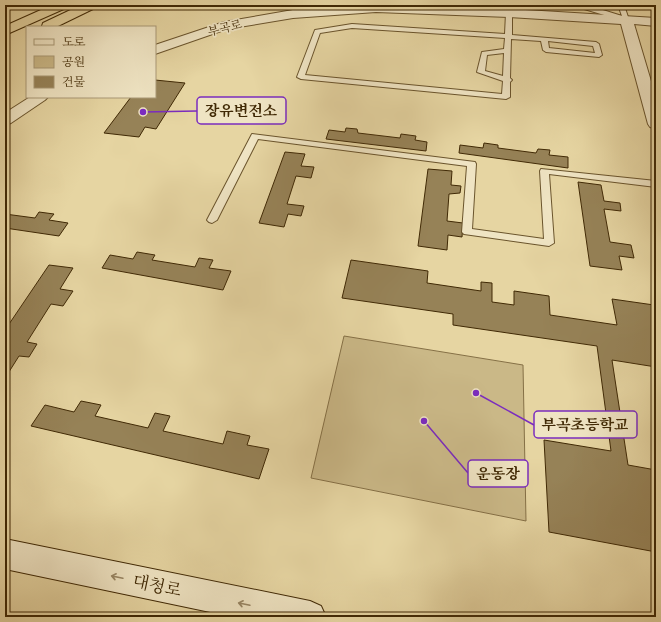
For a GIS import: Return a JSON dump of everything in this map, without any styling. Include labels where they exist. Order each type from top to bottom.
[{"type":"highway","points":[[5,31],[62,5]]},
{"type":"highway","points":[[49,26],[92,5]]},
{"type":"street","name":"부곡로","points":[[156,50],[224,26],[295,9],[376,8],[509,13],[656,22]]},
{"type":"street","points":[[626,20],[656,124]]},
{"type":"street","points":[[5,120],[38,98]]},
{"type":"street","name":"대청로","points":[[5,554],[310,617]]},
{"type":"lane","points":[[574,5],[590,8],[626,20]]},
{"type":"lane","points":[[621,5],[626,20]]},
{"type":"lane","points":[[509,13],[507,36],[508,80],[506,97],[301,77],[317,31],[352,26],[507,36],[544,39],[596,44],[599,54],[546,50],[544,39]]},
{"type":"lane","points":[[507,51],[484,53],[481,72],[508,80]]},
{"type":"lane","points":[[212,220],[255,136],[472,164],[467,232],[549,243],[544,171],[656,184]]},
{"type":"green space","points":[[344,336],[523,365],[526,521],[311,478]]},
{"type":"building","points":[[156,80],[185,83],[156,129],[145,127],[139,137],[104,133],[130,98],[156,98]]},
{"type":"building","points":[[346,128],[357,129],[358,133],[400,138],[401,134],[416,136],[415,140],[427,142],[426,151],[326,139],[329,130],[345,132]]},
{"type":"building","points":[[484,143],[498,145],[498,148],[536,153],[538,149],[550,150],[549,155],[568,157],[568,168],[459,153],[460,145],[483,148]]},
{"type":"building","points":[[285,152],[305,154],[301,166],[314,167],[311,178],[296,176],[287,204],[304,206],[301,216],[288,214],[284,227],[259,223]]},
{"type":"building","points":[[428,169],[452,171],[451,185],[461,186],[460,193],[449,194],[447,221],[463,223],[462,237],[448,235],[447,250],[418,246]]},
{"type":"building","points":[[578,182],[601,185],[604,201],[620,203],[621,211],[604,209],[610,242],[631,245],[634,258],[619,256],[622,270],[590,266]]},
{"type":"building","points":[[39,212],[54,214],[49,220],[68,223],[59,236],[5,228],[5,214],[35,218]]},
{"type":"building","points":[[137,252],[155,255],[152,260],[195,267],[199,258],[213,260],[209,268],[231,271],[223,290],[102,268],[110,255],[133,259]]},
{"type":"building","points":[[351,260],[428,271],[427,283],[481,291],[481,282],[492,283],[492,302],[514,305],[514,291],[549,296],[550,315],[617,325],[612,299],[654,305],[656,314],[656,367],[612,360],[628,465],[656,470],[656,552],[549,532],[544,440],[611,451],[597,346],[453,325],[453,314],[342,298]]},
{"type":"building","points":[[49,265],[73,268],[60,289],[73,291],[63,306],[51,304],[27,342],[37,344],[29,357],[19,356],[7,375],[5,375],[5,330]]},
{"type":"building","points":[[81,401],[101,405],[95,416],[148,428],[155,413],[170,416],[163,431],[223,444],[227,431],[250,436],[247,445],[269,449],[259,479],[31,426],[45,405],[74,412]]},
{"type":"place","name":"장유변전소","points":[[143,112]]},
{"type":"place","name":"부곡초등학교","points":[[476,393]]},
{"type":"place","name":"운동장","points":[[424,421]]}]
